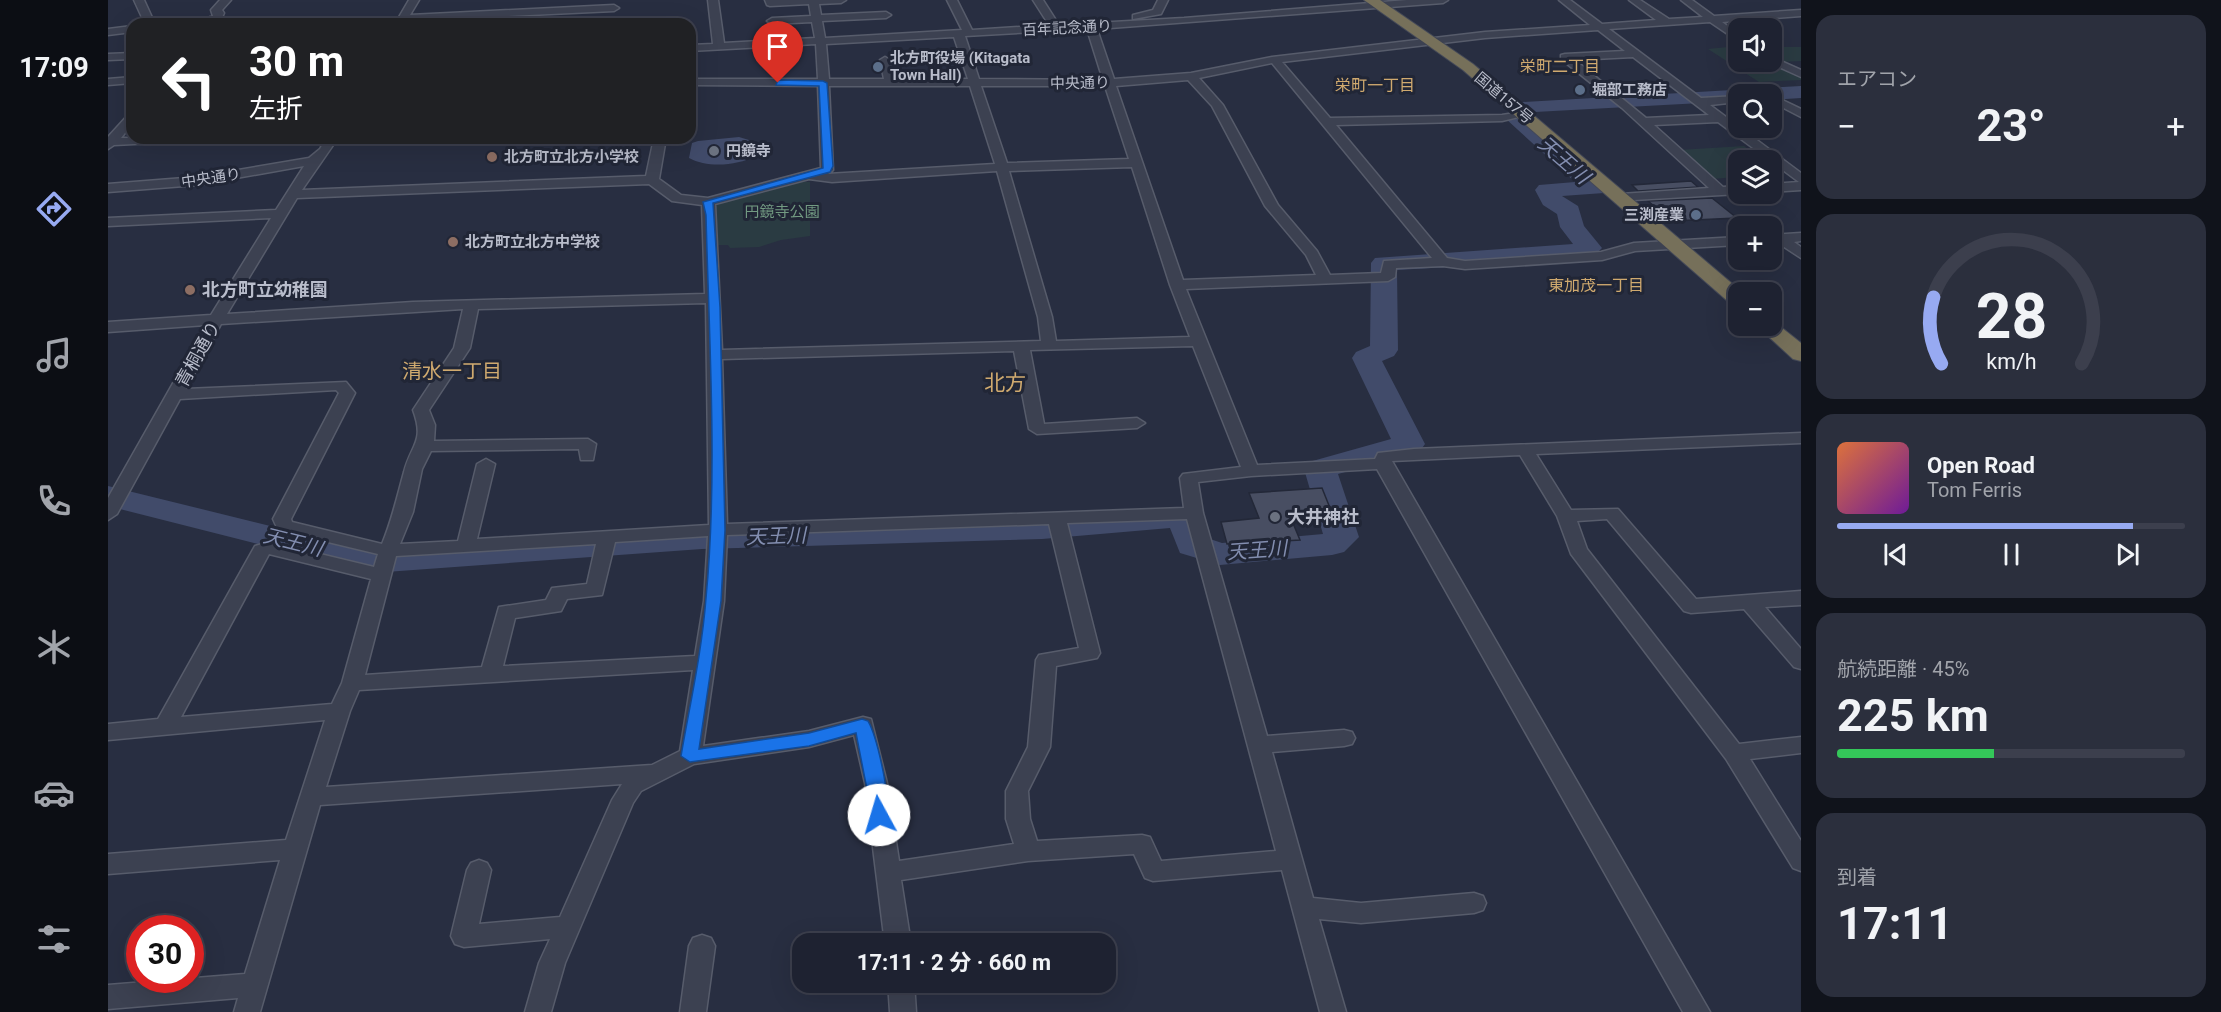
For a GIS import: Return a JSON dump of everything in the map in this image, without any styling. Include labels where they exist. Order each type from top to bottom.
[{"type":"highway","name":"国道157号","points":[[1374,3],[1468,67],[1728,291]]},
{"type":"highway","points":[[1780,336],[1801,354]]},
{"type":"street","points":[[139,0],[147,18]]},
{"type":"street","points":[[217,18],[219,13],[216,10],[226,0]]},
{"type":"street","points":[[403,18],[414,0]]},
{"type":"street","points":[[470,15],[477,0]]},
{"type":"street","points":[[541,12],[544,0]]},
{"type":"street","points":[[713,0],[719,47]]},
{"type":"street","points":[[770,0],[770,3],[841,0]]},
{"type":"street","points":[[882,0],[892,38]]},
{"type":"street","points":[[952,0],[964,34],[975,84],[1002,166],[1045,317],[1049,345]]},
{"type":"street","points":[[1038,0],[1056,28]]},
{"type":"street","points":[[1163,0],[1160,9],[1151,15],[1095,24],[1108,83],[1177,285],[1251,471]]},
{"type":"street","points":[[1275,14],[1278,0]]},
{"type":"street","name":"百年記念通り","points":[[696,48],[964,34],[1275,14],[1374,3],[1443,0]]},
{"type":"street","points":[[1564,0],[1801,179]]},
{"type":"street","points":[[1634,0],[1666,22]]},
{"type":"street","points":[[1686,0],[1728,31]]},
{"type":"street","points":[[292,194],[652,180],[677,198],[708,202],[827,170],[823,83],[813,1]]},
{"type":"street","points":[[1769,4],[1785,14]]},
{"type":"street","points":[[436,18],[614,8]]},
{"type":"street","name":"中央通り","points":[[696,82],[1108,83],[1191,76],[1275,60],[1431,41],[1801,13]]},
{"type":"street","points":[[772,21],[886,15]]},
{"type":"street","points":[[108,32],[126,30]]},
{"type":"street","points":[[1634,54],[1565,57],[1626,106],[1720,191]]},
{"type":"street","points":[[108,57],[126,56]]},
{"type":"street","points":[[885,60],[890,83]]},
{"type":"street","points":[[1275,60],[1443,262]]},
{"type":"street","points":[[1782,65],[1801,74]]},
{"type":"street","points":[[108,73],[126,72]]},
{"type":"street","points":[[1191,76],[1217,105],[1272,206],[1312,254],[1325,280]]},
{"type":"street","points":[[108,82],[126,80]]},
{"type":"street","points":[[1698,102],[1728,100]]},
{"type":"street","points":[[1782,104],[1801,114]]},
{"type":"street","points":[[1325,122],[1502,118],[1523,113]]},
{"type":"street","points":[[1642,122],[1720,118]]},
{"type":"street","points":[[109,143],[126,124]]},
{"type":"street","points":[[109,143],[126,142]]},
{"type":"street","points":[[313,160],[310,156],[319,144]]},
{"type":"street","name":"青桐通り","points":[[108,514],[116,486],[175,394],[216,320],[313,160],[328,144]]},
{"type":"street","points":[[652,180],[659,144]]},
{"type":"street","name":"中央通り","points":[[108,188],[197,181],[313,160]]},
{"type":"street","points":[[810,175],[832,178],[1002,166],[1136,163]]},
{"type":"street","points":[[1782,187],[1801,186]]},
{"type":"street","points":[[1621,198],[1728,191]]},
{"type":"street","points":[[690,756],[714,601],[718,530],[711,215],[708,202]]},
{"type":"street","points":[[108,222],[280,214]]},
{"type":"street","points":[[1782,238],[1801,237]]},
{"type":"street","points":[[1177,285],[1388,277],[1389,264],[1443,262],[1465,265],[1602,255],[1634,247],[1728,241]]},
{"type":"street","points":[[1782,242],[1801,254]]},
{"type":"street","points":[[108,327],[259,315],[471,305],[712,298]]},
{"type":"street","points":[[247,1012],[311,797],[339,711],[352,683],[388,551],[404,512],[413,469],[426,446],[427,424],[421,410],[462,348],[471,305]]},
{"type":"street","points":[[715,355],[1198,341]]},
{"type":"street","points":[[1021,346],[1037,429],[1137,423]]},
{"type":"street","points":[[175,394],[340,385],[346,389],[282,519],[284,526],[388,551],[718,530],[1194,513]]},
{"type":"street","points":[[1697,1012],[1383,464],[1384,457],[1801,438]]},
{"type":"street","points":[[426,446],[588,444],[587,456]]},
{"type":"street","points":[[1526,450],[1566,516],[1578,550],[1734,753],[1801,861]]},
{"type":"street","points":[[466,546],[486,464]]},
{"type":"street","points":[[1333,1012],[1194,513],[1189,478],[1251,471],[1383,464]]},
{"type":"street","points":[[1566,516],[1612,513],[1691,606],[1801,598]]},
{"type":"street","points":[[1028,850],[1018,819],[1017,791],[1039,747],[1046,660],[1090,653],[1057,519]]},
{"type":"street","points":[[492,674],[506,612],[554,606],[560,593],[595,590],[607,537]]},
{"type":"street","points":[[164,728],[262,550],[270,548],[382,575]]},
{"type":"street","points":[[1749,602],[1801,662]]},
{"type":"street","points":[[352,683],[704,663]]},
{"type":"street","points":[[108,732],[339,711]]},
{"type":"street","points":[[537,1012],[552,963],[623,801],[633,785],[663,772],[690,756],[809,740],[862,725],[876,783],[896,933]]},
{"type":"street","points":[[1257,745],[1344,738]]},
{"type":"street","points":[[1734,753],[1801,745]]},
{"type":"street","points":[[311,797],[663,772]]},
{"type":"street","points":[[888,872],[1028,850],[1142,844],[1153,870],[1289,860]]},
{"type":"street","points":[[108,864],[295,849]]},
{"type":"street","points":[[479,870],[464,936],[567,927]]},
{"type":"street","points":[[1302,907],[1361,913],[1474,903]]},
{"type":"street","points":[[693,1012],[702,946]]},
{"type":"street","points":[[108,997],[254,985]]},
{"type":"street","points":[[902,993],[903,1012]]},
{"type":"green space","points":[[1728,47],[1728,62],[1708,49]]},
{"type":"green space","points":[[1782,47],[1801,47],[1801,61],[1782,62]]},
{"type":"green space","points":[[1782,68],[1801,76],[1801,80],[1759,82],[1744,72],[1782,72]]},
{"type":"green space","points":[[1744,146],[1749,150],[1728,150],[1728,178],[1711,179],[1679,150]]},
{"type":"green space","name":"円鏡寺公園","points":[[790,181],[810,182],[810,236],[781,240],[759,247],[730,248],[728,245],[718,245],[716,206],[719,201]]},
{"type":"water","points":[[739,137],[749,140],[755,146],[755,156],[731,164],[696,161],[689,158],[692,144],[696,144],[698,141]]},
{"type":"building","points":[[1691,181],[1698,187],[1638,191],[1632,185]]},
{"type":"building","points":[[1712,198],[1734,216],[1728,216],[1728,218],[1672,221],[1648,201]]},
{"type":"building","name":"大井神社","points":[[1322,488],[1332,513],[1290,516],[1300,540],[1227,544],[1221,522],[1259,518],[1249,493]]},
{"type":"waterway","name":"天王川","points":[[108,496],[372,562],[702,538],[1042,528],[1184,517],[1192,545],[1220,554],[1332,544],[1342,537],[1320,469],[1409,444],[1366,358],[1384,350],[1384,263],[1585,251],[1589,248],[1572,227],[1569,211],[1551,200],[1547,190],[1596,188],[1517,119],[1529,106],[1801,92]]},
{"type":"place","name":"北方町役場 (Kitagata Town Hall)","points":[[878,67]]},
{"type":"place","name":"堀部工務店","points":[[1580,90]]},
{"type":"place","name":"円鏡寺","points":[[714,151]]},
{"type":"place","name":"北方町立北方小学校","points":[[492,157]]},
{"type":"place","name":"三渕産業","points":[[1696,215]]},
{"type":"place","name":"北方町立北方中学校","points":[[453,242]]},
{"type":"place","name":"北方町立幼稚園","points":[[190,290]]},
{"type":"place","name":"大井神社","points":[[1275,517]]},
{"type":"district","name":"栄町二丁目","points":[[1560,66]]},
{"type":"district","name":"栄町一丁目","points":[[1375,85]]},
{"type":"district","name":"東加茂一丁目","points":[[1596,285]]},
{"type":"district","name":"清水一丁目","points":[[452,371]]},
{"type":"district","name":"北方","points":[[1005,383]]},
{"type":"route","points":[[778,83],[823,83],[828,166],[827,170],[708,202],[711,215],[714,307],[718,530],[714,601],[690,756],[809,740],[862,725],[876,783],[879,815]]}]
